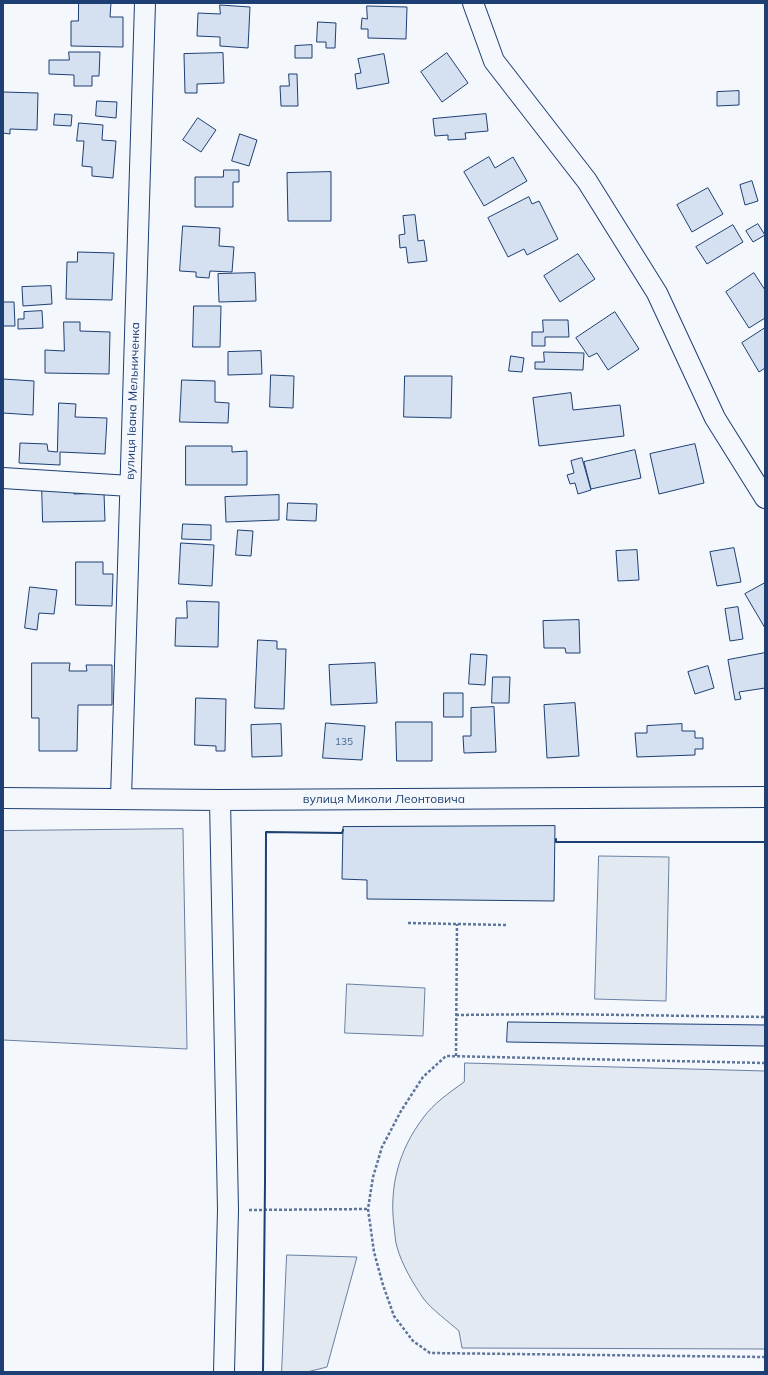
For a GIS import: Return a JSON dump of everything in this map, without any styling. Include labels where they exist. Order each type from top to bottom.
[{"type":"street","name":"вулиця Івана Мельниченка","points":[[121,798],[145,3]]},
{"type":"street","points":[[473,3],[494,61],[587,181],[657,293],[715,418],[765,498]]},
{"type":"street","points":[[3,478],[130,486]]},
{"type":"street","name":"вулиця Миколи Леонтовича","points":[[3,798],[220,800],[765,797]]},
{"type":"street","points":[[220,800],[228,1210],[224,1372]]},
{"type":"path","points":[[408,923],[506,925]]},
{"type":"path","points":[[456,1056],[457,924]]},
{"type":"path","points":[[456,1014],[765,1016]]},
{"type":"path","points":[[765,1063],[446,1056],[423,1077],[401,1111],[382,1147],[373,1177],[368,1209],[374,1252],[383,1285],[394,1316],[413,1341],[430,1354],[765,1357]]},
{"type":"path","points":[[228,1210],[368,1209]]},
{"type":"shaded area","points":[[183,829],[187,1049],[3,1040],[3,831]]},
{"type":"shaded area","points":[[599,856],[669,857],[666,1001],[595,999]]},
{"type":"shaded area","points":[[347,984],[425,988],[423,1036],[345,1033]]},
{"type":"shaded area","points":[[465,1063],[765,1071],[765,1349],[462,1348],[459,1331],[426,1302],[415,1286],[399,1254],[395,1237],[393,1197],[398,1169],[408,1143],[423,1118],[432,1108],[442,1098],[464,1082]]},
{"type":"shaded area","points":[[287,1255],[357,1257],[327,1367],[307,1372],[282,1372]]},
{"type":"building","points":[[79,3],[111,3],[110,17],[123,17],[123,47],[71,46],[71,21],[78,21]]},
{"type":"building","points":[[220,5],[250,7],[248,48],[220,46],[220,37],[197,36],[198,13],[220,14]]},
{"type":"building","points":[[367,6],[407,7],[406,39],[368,38],[368,29],[361,29],[362,18],[367,19]]},
{"type":"building","points":[[318,22],[336,23],[335,48],[326,48],[326,42],[317,42]]},
{"type":"building","points":[[312,45],[312,58],[295,58],[295,46]]},
{"type":"building","points":[[69,52],[100,52],[99,76],[92,76],[92,86],[74,86],[74,75],[49,74],[49,60],[69,60]]},
{"type":"building","points":[[223,53],[224,83],[197,84],[197,93],[185,93],[184,54]]},
{"type":"building","points":[[447,53],[468,83],[442,102],[421,72]]},
{"type":"building","points":[[384,54],[389,83],[357,89],[355,74],[361,73],[358,59]]},
{"type":"building","points":[[289,74],[297,74],[298,106],[281,106],[280,86],[289,86]]},
{"type":"building","points":[[739,91],[739,105],[717,106],[717,92]]},
{"type":"building","points":[[3,92],[38,93],[37,130],[10,129],[10,134],[3,133]]},
{"type":"building","points":[[97,101],[117,102],[116,118],[96,116]]},
{"type":"building","points":[[55,114],[72,115],[71,126],[54,125]]},
{"type":"building","points":[[486,114],[488,131],[465,133],[466,139],[448,140],[448,135],[435,136],[433,119]]},
{"type":"building","points":[[198,118],[216,130],[201,152],[183,140]]},
{"type":"building","points":[[79,123],[103,125],[102,140],[116,141],[113,178],[92,176],[92,167],[82,166],[84,141],[77,141]]},
{"type":"building","points":[[240,134],[257,140],[249,166],[232,161]]},
{"type":"building","points":[[489,157],[495,168],[513,157],[527,181],[484,206],[464,172]]},
{"type":"building","points":[[224,170],[239,170],[239,182],[233,182],[233,207],[195,207],[195,177],[223,177]]},
{"type":"building","points":[[331,172],[331,221],[288,221],[287,173]]},
{"type":"building","points":[[752,181],[758,201],[745,205],[740,185]]},
{"type":"building","points":[[708,188],[723,214],[692,232],[677,205]]},
{"type":"building","points":[[529,197],[532,204],[539,201],[558,239],[527,255],[524,249],[508,257],[488,218]]},
{"type":"building","points":[[415,215],[418,241],[424,240],[427,261],[408,263],[406,247],[400,248],[399,235],[405,234],[403,216]]},
{"type":"building","points":[[758,224],[765,235],[753,242],[746,231]]},
{"type":"building","points":[[733,225],[743,242],[707,264],[696,247]]},
{"type":"building","points":[[183,226],[220,228],[219,246],[234,247],[232,272],[210,271],[209,278],[196,277],[196,272],[180,271]]},
{"type":"building","points":[[78,252],[114,253],[112,300],[66,299],[67,262],[77,262]]},
{"type":"building","points":[[578,254],[595,279],[560,302],[544,276]]},
{"type":"building","points":[[255,273],[256,301],[219,302],[218,274]]},
{"type":"building","points":[[754,273],[765,290],[765,318],[749,328],[726,292]]},
{"type":"building","points":[[51,286],[52,304],[23,306],[22,287]]},
{"type":"building","points":[[3,302],[14,302],[15,326],[3,326]]},
{"type":"building","points":[[194,306],[221,306],[220,347],[193,347]]},
{"type":"building","points":[[42,311],[43,328],[18,329],[18,319],[24,319],[24,312]]},
{"type":"building","points":[[615,312],[639,349],[608,370],[597,353],[589,357],[576,338]]},
{"type":"building","points":[[543,320],[568,320],[569,337],[545,337],[545,346],[532,346],[532,332],[543,332]]},
{"type":"building","points":[[64,322],[80,322],[80,331],[110,332],[109,374],[45,373],[45,350],[64,351]]},
{"type":"building","points":[[765,328],[765,368],[759,372],[742,343]]},
{"type":"building","points":[[261,351],[262,374],[228,375],[228,352]]},
{"type":"building","points":[[544,352],[584,353],[583,370],[535,369],[535,362],[544,362]]},
{"type":"building","points":[[511,356],[524,358],[522,372],[509,371]]},
{"type":"building","points":[[271,375],[294,376],[293,408],[270,407]]},
{"type":"building","points":[[405,376],[452,376],[451,418],[404,417]]},
{"type":"building","points":[[3,379],[34,381],[33,415],[3,413]]},
{"type":"building","points":[[182,380],[215,381],[215,402],[229,403],[228,423],[180,422]]},
{"type":"building","points":[[571,393],[573,410],[620,405],[624,436],[539,446],[533,398]]},
{"type":"building","points":[[59,403],[76,404],[75,417],[107,418],[105,454],[60,452],[60,465],[19,463],[20,443],[47,444],[48,451],[57,452]]},
{"type":"building","points":[[695,444],[704,483],[659,494],[650,454]]},
{"type":"building","points":[[186,446],[232,446],[232,452],[247,451],[247,485],[186,485]]},
{"type":"building","points":[[635,450],[641,478],[591,489],[584,462]]},
{"type":"building","points":[[582,458],[591,490],[578,494],[575,483],[570,484],[567,475],[574,473],[571,461]]},
{"type":"building","points":[[42,486],[73,486],[74,494],[104,493],[105,521],[43,522]]},
{"type":"building","points":[[279,495],[279,520],[226,522],[225,497]]},
{"type":"building","points":[[288,503],[317,504],[316,521],[287,520]]},
{"type":"building","points":[[183,524],[211,525],[211,540],[182,539]]},
{"type":"building","points":[[238,530],[253,531],[251,556],[236,555]]},
{"type":"building","points":[[181,543],[214,545],[212,586],[179,584]]},
{"type":"building","points":[[734,548],[741,582],[717,586],[710,552]]},
{"type":"building","points":[[637,550],[639,580],[618,581],[616,551]]},
{"type":"building","points":[[76,562],[103,562],[103,574],[113,574],[112,606],[76,605]]},
{"type":"building","points":[[765,583],[765,628],[745,594]]},
{"type":"building","points":[[30,587],[57,590],[54,614],[39,613],[37,630],[25,628]]},
{"type":"building","points":[[187,601],[219,602],[218,647],[175,646],[176,618],[187,618]]},
{"type":"building","points":[[738,607],[743,639],[730,641],[725,609]]},
{"type":"building","points":[[579,620],[580,653],[566,653],[565,648],[544,648],[543,621]]},
{"type":"building","points":[[258,640],[277,641],[277,649],[286,649],[284,709],[255,708]]},
{"type":"building","points":[[765,653],[765,688],[739,692],[741,699],[735,700],[728,660]]},
{"type":"building","points":[[471,654],[487,655],[485,685],[469,684]]},
{"type":"building","points":[[32,663],[70,663],[69,671],[87,671],[86,665],[112,665],[112,705],[78,705],[77,751],[39,751],[39,718],[32,718]]},
{"type":"building","points":[[375,663],[377,703],[331,705],[329,665]]},
{"type":"building","points":[[708,666],[714,688],[695,694],[688,672]]},
{"type":"building","points":[[493,677],[510,677],[509,703],[492,703]]},
{"type":"building","points":[[444,693],[463,693],[463,717],[444,717]]},
{"type":"building","points":[[196,698],[226,699],[225,751],[216,751],[216,746],[195,745]]},
{"type":"building","points":[[575,703],[579,756],[547,758],[544,705]]},
{"type":"building","points":[[494,707],[496,752],[464,753],[463,736],[471,736],[471,708]]},
{"type":"building","points":[[396,722],[432,722],[432,761],[397,761]]},
{"type":"building","points":[[326,723],[365,726],[362,760],[323,758]]},
{"type":"building","points":[[281,724],[282,756],[252,757],[251,725]]},
{"type":"building","points":[[682,724],[682,731],[695,731],[695,738],[703,738],[703,749],[695,749],[695,755],[637,757],[635,733],[647,733],[647,726]]},
{"type":"building","points":[[555,826],[554,901],[367,899],[367,880],[342,879],[343,827]]},
{"type":"building","points":[[508,1022],[765,1025],[765,1046],[507,1042]]},
{"type":"wall","points":[[263,1372],[266,832],[342,833],[343,830]]},
{"type":"wall","points":[[556,839],[556,842],[765,842]]}]
